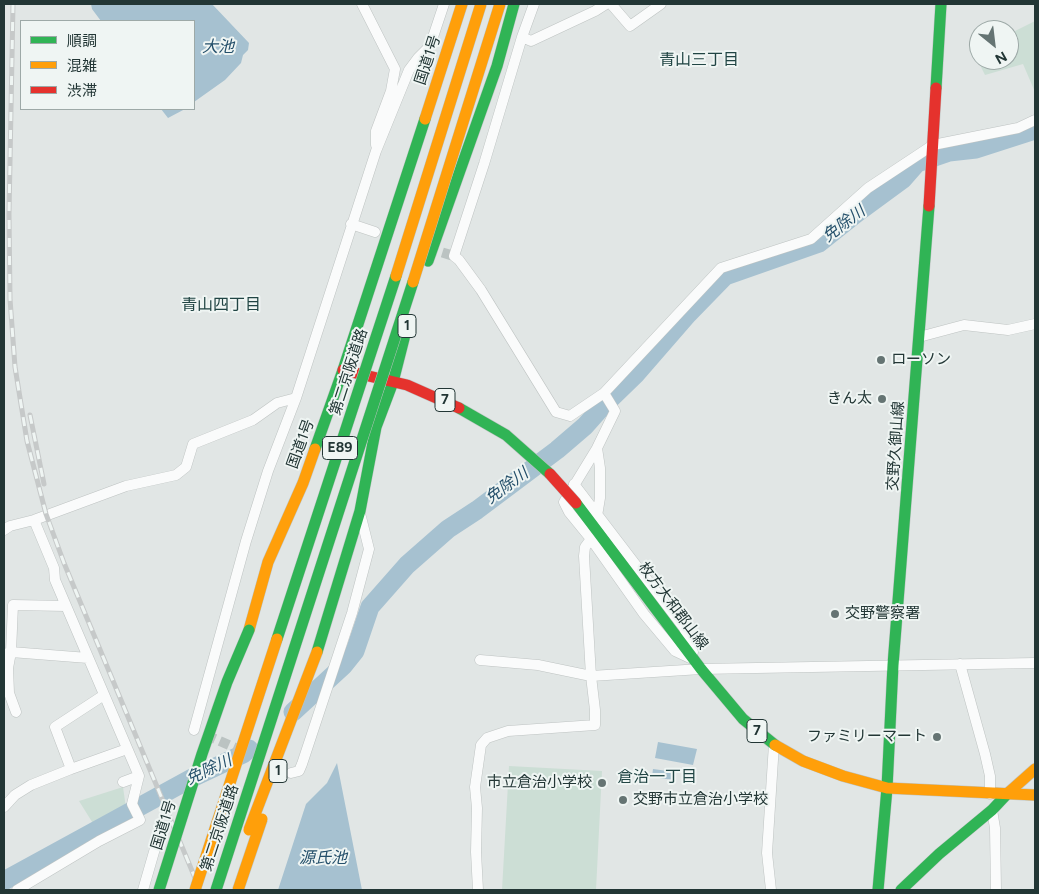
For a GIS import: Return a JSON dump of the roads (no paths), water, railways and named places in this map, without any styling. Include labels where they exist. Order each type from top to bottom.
[{"type":"main road","name":"国道1号","points":[[159,890],[202,754],[227,682],[249,630],[268,562],[303,482],[343,370],[462,4]]},
{"type":"main road","name":"第二京阪道路","points":[[195,890],[394,284],[481,4]]},
{"type":"main road","name":"第二京阪道路","points":[[216,890],[412,285],[500,4]]},
{"type":"main road","name":"1","points":[[238,890],[317,652],[360,511],[376,427],[393,382],[413,305],[497,66],[514,4]]},
{"type":"main road","name":"交野久御山線","points":[[878,890],[932,165],[941,4]]},
{"type":"main road","name":"枚方大和郡山線","points":[[343,370],[407,385],[453,404],[506,435],[547,471],[576,503],[698,665],[743,719],[774,744],[803,761],[843,776],[887,788],[1035,795]]},
{"type":"main road","points":[[216,747],[249,630]]},
{"type":"main road","points":[[229,890],[254,814],[317,652]]},
{"type":"main road","points":[[901,890],[939,854],[992,810],[1035,769]]},
{"type":"street","points":[[362,4],[395,69],[391,91],[376,130],[376,151]]},
{"type":"street","points":[[194,730],[246,541],[268,470],[296,398],[376,151],[410,70],[418,58],[430,46],[444,4]]},
{"type":"street","points":[[534,4],[454,256],[481,290],[556,412],[570,416],[604,393],[721,268],[811,239],[868,188],[933,148],[1018,128],[1035,120]]},
{"type":"street","points":[[522,38],[531,41],[595,12],[606,4]]},
{"type":"street","points":[[611,4],[630,26],[660,4]]},
{"type":"street","points":[[352,224],[376,232]]},
{"type":"street","points":[[919,337],[964,325],[1008,330],[1035,324]]},
{"type":"street","points":[[604,393],[615,410],[597,448],[564,502],[568,512],[590,539],[644,614],[675,651],[698,665]]},
{"type":"street","points":[[4,530],[10,526],[34,520],[126,486],[176,475],[186,467],[193,444],[253,420],[278,404],[296,398]]},
{"type":"street","points":[[597,448],[600,468],[598,516]]},
{"type":"street","points":[[574,484],[684,628],[698,665]]},
{"type":"street","points":[[292,773],[299,772],[302,764],[352,613],[369,549],[360,511]]},
{"type":"street","points":[[17,890],[99,841],[140,820],[134,807],[139,776],[55,580],[54,568],[34,520]]},
{"type":"street","points":[[478,890],[475,787],[482,745],[487,738],[508,731],[595,725],[584,556],[585,547],[590,539]]},
{"type":"street","points":[[16,712],[9,693],[8,668],[13,604],[66,606]]},
{"type":"street","points":[[8,653],[88,658]]},
{"type":"street","points":[[480,660],[538,665],[591,676],[698,665],[1035,663]]},
{"type":"street","points":[[960,664],[985,754],[990,776],[990,794]]},
{"type":"street","points":[[70,768],[55,728],[104,695]]},
{"type":"street","points":[[772,890],[767,853],[774,744]]},
{"type":"street","points":[[4,807],[15,795],[31,785],[70,768],[128,749]]},
{"type":"street","points":[[123,782],[139,776]]},
{"type":"street","points":[[992,810],[995,828],[996,890]]},
{"type":"street","points":[[143,890],[156,845]]},
{"type":"water","name":"大池","points":[[91,4],[212,4],[249,43],[248,50],[243,55],[241,63],[225,80],[195,101],[195,20],[100,20],[92,9]]},
{"type":"water","points":[[162,110],[183,110],[168,118]]},
{"type":"water","points":[[658,742],[697,749],[693,765],[655,758]]},
{"type":"water","name":"源氏池","points":[[337,763],[362,890],[278,890],[306,804],[327,783]]},
{"type":"water","points":[[653,769],[675,772],[674,780],[652,777]]},
{"type":"waterway","name":"免除川","points":[[293,712],[343,666],[355,651],[370,607],[407,565],[448,529],[477,510],[557,450],[585,426],[635,375],[688,314],[725,276],[819,243],[903,179],[917,163],[949,152],[976,149],[1035,130]]},
{"type":"waterway","name":"免除川","points":[[4,881],[192,778],[243,754],[249,749]]},
{"type":"tunnel","points":[[428,248],[454,256]]},
{"type":"tunnel","points":[[206,735],[245,752]]},
{"type":"railway","points":[[13,4],[9,214],[10,299],[15,367],[27,441],[46,514],[64,563],[200,890]]},
{"type":"railway","points":[[30,415],[44,484]]},
{"type":"place","name":"ローソン","points":[[881,360]]},
{"type":"place","name":"きん太","points":[[882,399]]},
{"type":"place","name":"交野警察署","points":[[835,614]]},
{"type":"place","name":"ファミリーマート","points":[[937,737]]},
{"type":"place","name":"市立倉治小学校","points":[[602,783]]},
{"type":"place","name":"交野市立倉治小学校","points":[[623,800]]},
{"type":"district","name":"青山三丁目","points":[[699,60]]},
{"type":"district","name":"青山四丁目","points":[[221,305]]},
{"type":"district","name":"倉治一丁目","points":[[657,777]]}]
